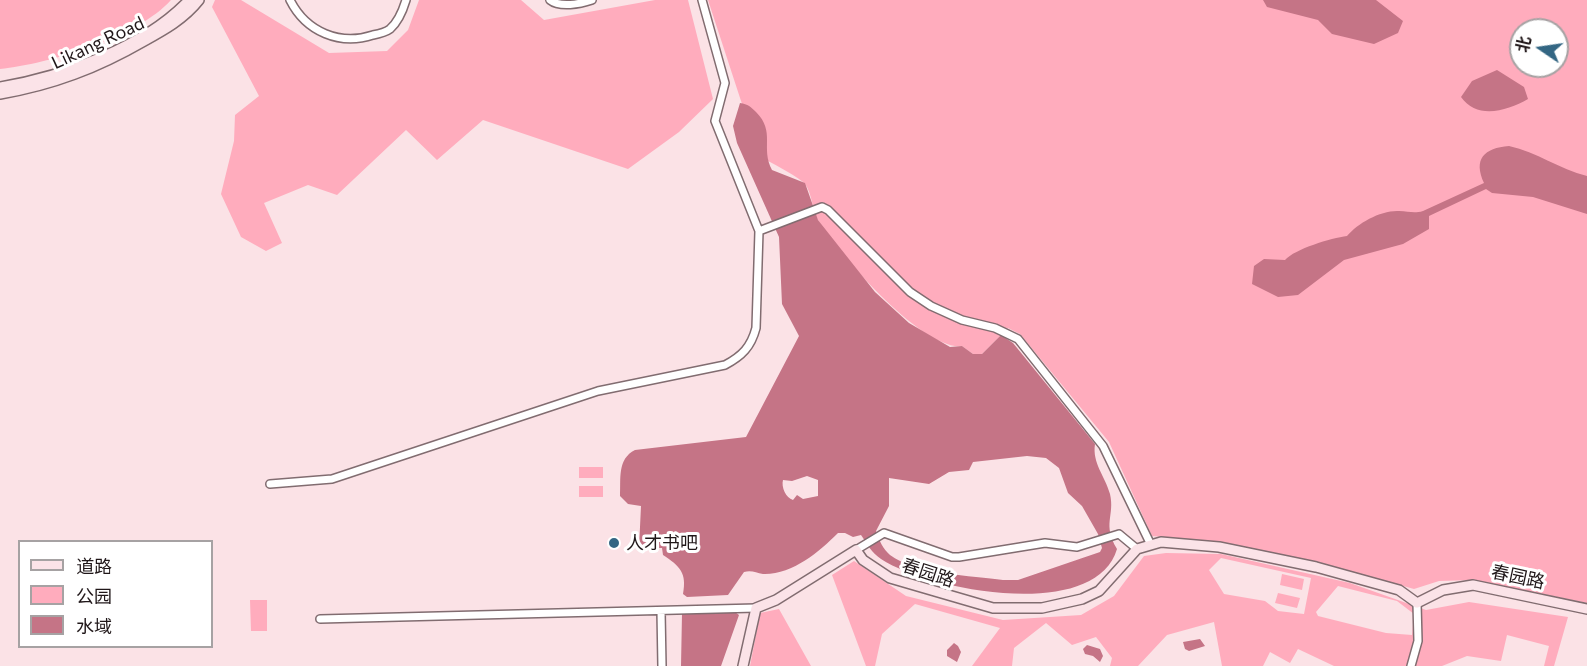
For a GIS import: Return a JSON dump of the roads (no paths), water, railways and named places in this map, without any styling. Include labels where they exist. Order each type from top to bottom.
[{"type":"street","name":"Likang Road","points":[[0,87],[36,81],[87,64],[160,24],[189,0]]},
{"type":"street","name":"Likang Road","points":[[0,94],[53,83],[105,63],[171,26],[199,0]]},
{"type":"street","points":[[290,0],[312,26],[334,39],[356,41],[390,30],[403,10],[406,0]]},
{"type":"street","points":[[550,0],[555,4],[582,4],[592,0]]},
{"type":"street","points":[[270,484],[332,478],[598,391],[725,364],[739,358],[752,343],[756,328],[759,231],[715,121],[725,83],[702,0]]},
{"type":"street","points":[[759,231],[773,227],[817,206],[828,210],[910,292],[931,306],[962,320],[995,328],[1018,339],[1103,446],[1151,545]]},
{"type":"street","points":[[320,619],[756,608],[776,600],[884,533],[952,557],[1045,543],[1077,547],[1119,534],[1137,549],[1161,542],[1219,547],[1316,567],[1399,590],[1418,603],[1418,641],[1411,666]]},
{"type":"street","name":"春园路","points":[[856,550],[863,560],[890,578],[979,606],[1042,608],[1082,599],[1099,591],[1137,549]]},
{"type":"street","name":"春园路","points":[[1418,603],[1443,590],[1473,585],[1587,609]]},
{"type":"street","points":[[743,666],[756,608]]},
{"type":"street","points":[[661,611],[662,666]]},
{"type":"water","points":[[1263,0],[1376,0],[1403,21],[1398,33],[1374,44],[1332,34],[1318,20],[1267,7]]},
{"type":"water","points":[[1497,70],[1524,87],[1528,99],[1502,110],[1475,109],[1461,97],[1472,81]]},
{"type":"water","points":[[740,103],[756,112],[762,119],[767,133],[767,154],[772,170],[805,183],[818,220],[875,292],[909,323],[950,347],[962,346],[973,354],[982,354],[1001,335],[1013,343],[1095,444],[1095,457],[1110,494],[1110,533],[1117,549],[1102,572],[1077,586],[1045,593],[1008,593],[971,589],[904,571],[878,557],[861,535],[853,537],[845,533],[838,533],[814,555],[784,571],[763,574],[752,571],[744,572],[728,595],[687,597],[683,594],[684,581],[681,571],[663,555],[662,548],[639,548],[641,506],[628,504],[620,496],[621,470],[625,459],[635,450],[746,437],[799,336],[782,304],[779,237],[737,143],[733,126]],"holes":[[[1027,456],[1046,458],[1059,468],[1068,493],[1082,506],[1098,534],[1102,548],[1100,552],[1018,580],[1003,580],[928,570],[901,561],[890,555],[883,547],[876,531],[889,506],[889,478],[929,484],[949,472],[969,470],[973,462]],[[807,476],[818,480],[818,496],[803,499],[797,495],[793,500],[790,499],[785,492],[783,480],[792,481]]]},
{"type":"water","points":[[1509,146],[1587,176],[1587,214],[1533,197],[1492,193],[1486,189],[1429,216],[1429,229],[1403,244],[1344,260],[1298,295],[1278,297],[1252,284],[1254,266],[1264,259],[1285,260],[1314,245],[1347,236],[1364,222],[1378,215],[1392,211],[1423,211],[1484,183],[1480,167],[1483,156],[1493,149]]},
{"type":"water","points":[[731,609],[739,615],[721,666],[681,666],[682,614],[689,610]]},
{"type":"water","points":[[1200,639],[1205,646],[1189,651],[1185,649],[1183,642]]},
{"type":"water","points":[[954,643],[961,652],[957,662],[947,656],[947,650]]},
{"type":"water","points":[[1087,645],[1100,649],[1103,656],[1100,662],[1093,656],[1085,654],[1083,649]]},
{"type":"place","name":"人才书吧","points":[[614,543]]}]
